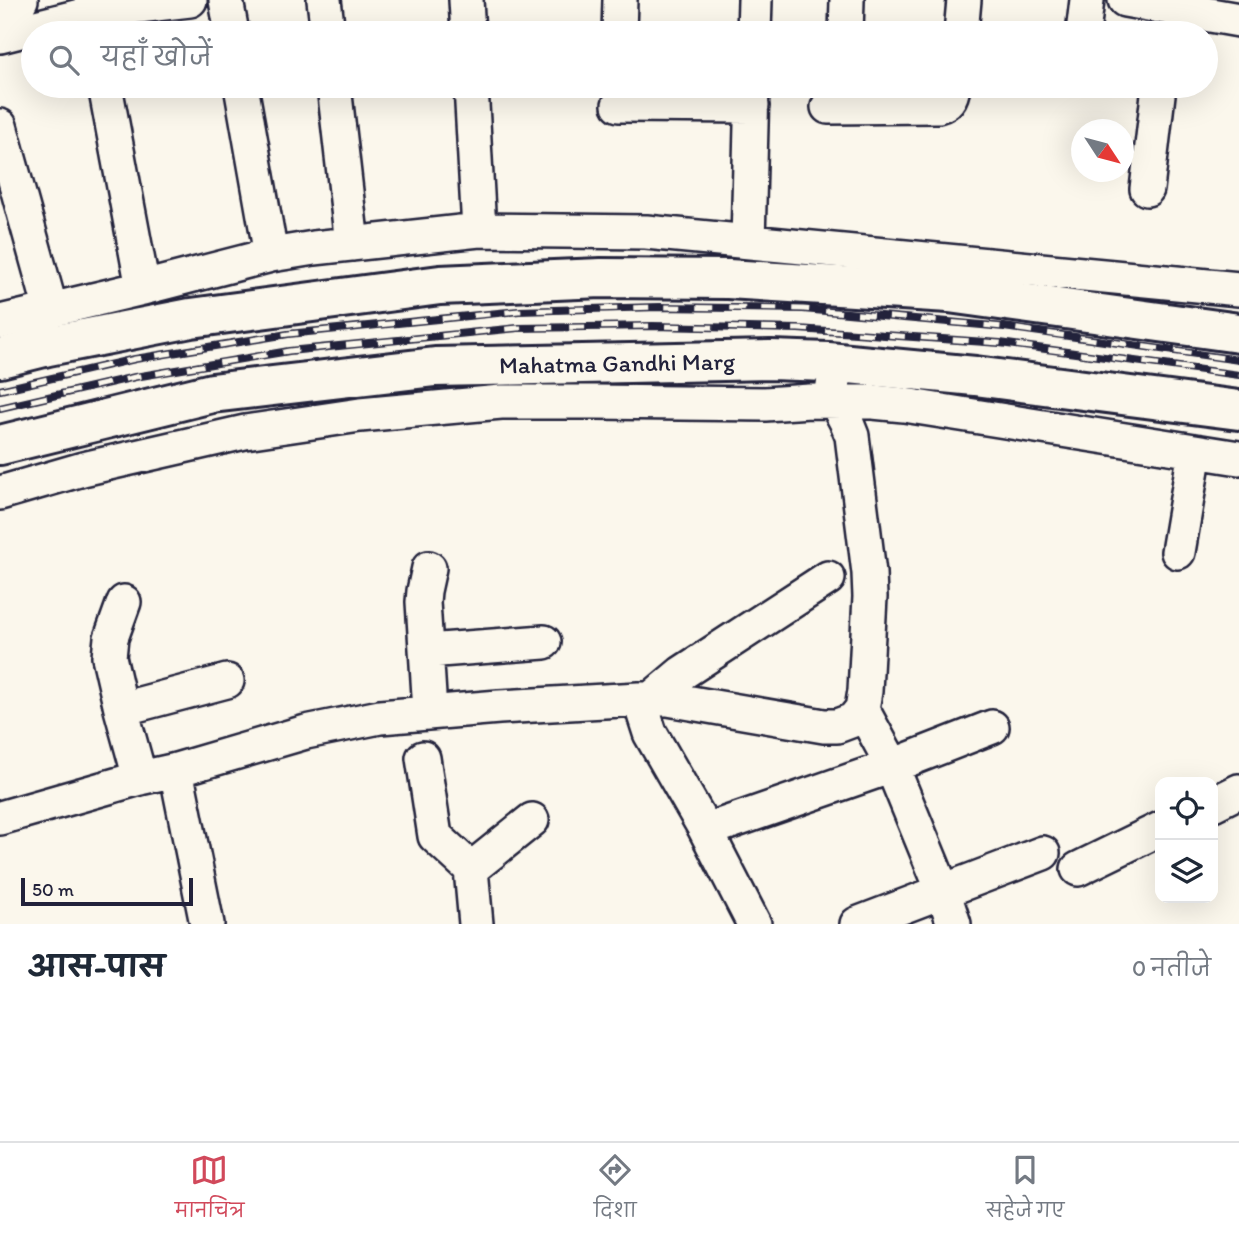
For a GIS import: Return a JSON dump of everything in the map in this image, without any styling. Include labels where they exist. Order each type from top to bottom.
[{"type":"main road","points":[[0,358],[191,318],[440,285],[601,278],[728,279],[949,293],[1239,333]]},
{"type":"main road","name":"Mahatma Gandhi Marg","points":[[0,445],[212,393],[435,367],[771,360],[828,362],[975,376],[1239,410]]},
{"type":"street","points":[[0,4],[22,0]]},
{"type":"street","points":[[60,21],[104,10],[190,0]]},
{"type":"street","points":[[226,0],[230,21]]},
{"type":"street","points":[[324,0],[327,21]]},
{"type":"street","points":[[466,0],[467,21]]},
{"type":"street","points":[[619,21],[620,0]]},
{"type":"street","points":[[754,21],[755,0]]},
{"type":"street","points":[[846,21],[847,0]]},
{"type":"street","points":[[962,21],[964,0]]},
{"type":"street","points":[[1084,21],[1087,0]]},
{"type":"street","points":[[1125,0],[1168,21],[1239,20]]},
{"type":"street","points":[[0,36],[21,31]]},
{"type":"street","points":[[107,98],[144,288]]},
{"type":"street","points":[[243,98],[271,255]]},
{"type":"street","points":[[335,98],[352,244]]},
{"type":"street","points":[[472,98],[479,230]]},
{"type":"street","points":[[619,105],[722,98]]},
{"type":"street","points":[[748,242],[752,98]]},
{"type":"street","points":[[828,107],[938,106],[945,104],[950,98]]},
{"type":"street","points":[[1147,189],[1158,98]]},
{"type":"street","points":[[0,126],[51,310]]},
{"type":"street","points":[[0,322],[271,255],[479,230],[646,232],[1239,289]]},
{"type":"street","points":[[0,818],[140,778],[176,771],[306,732],[380,717],[430,711],[668,699],[824,726],[838,726],[853,720],[862,709],[865,691],[870,597],[868,554],[852,436],[836,402],[828,362]]},
{"type":"street","points":[[0,492],[83,468],[245,432],[360,415],[501,402],[873,402],[1239,458]]},
{"type":"street","points":[[1178,552],[1195,451]]},
{"type":"street","points":[[429,568],[423,602],[430,711]]},
{"type":"street","points":[[645,699],[828,578]]},
{"type":"street","points":[[124,602],[111,638],[109,657],[140,778]]},
{"type":"street","points":[[427,651],[544,642]]},
{"type":"street","points":[[121,709],[227,681]]},
{"type":"street","points":[[645,699],[650,733],[704,827],[754,924]]},
{"type":"street","points":[[862,709],[892,766],[954,924]]},
{"type":"street","points":[[704,827],[719,826],[892,766],[992,727]]},
{"type":"street","points":[[423,758],[435,836],[471,869],[476,924]]},
{"type":"street","points":[[176,771],[207,924]]},
{"type":"street","points":[[1218,802],[1239,791]]},
{"type":"street","points":[[471,869],[532,820]]},
{"type":"street","points":[[1078,869],[1155,831]]},
{"type":"street","points":[[857,924],[1043,853]]},
{"type":"railway","points":[[0,390],[135,359],[288,334],[519,311],[659,307],[803,309],[1004,327],[1239,360]]},
{"type":"railway","points":[[0,408],[135,377],[289,351],[518,328],[653,326],[798,329],[1000,343],[1239,375]]}]
